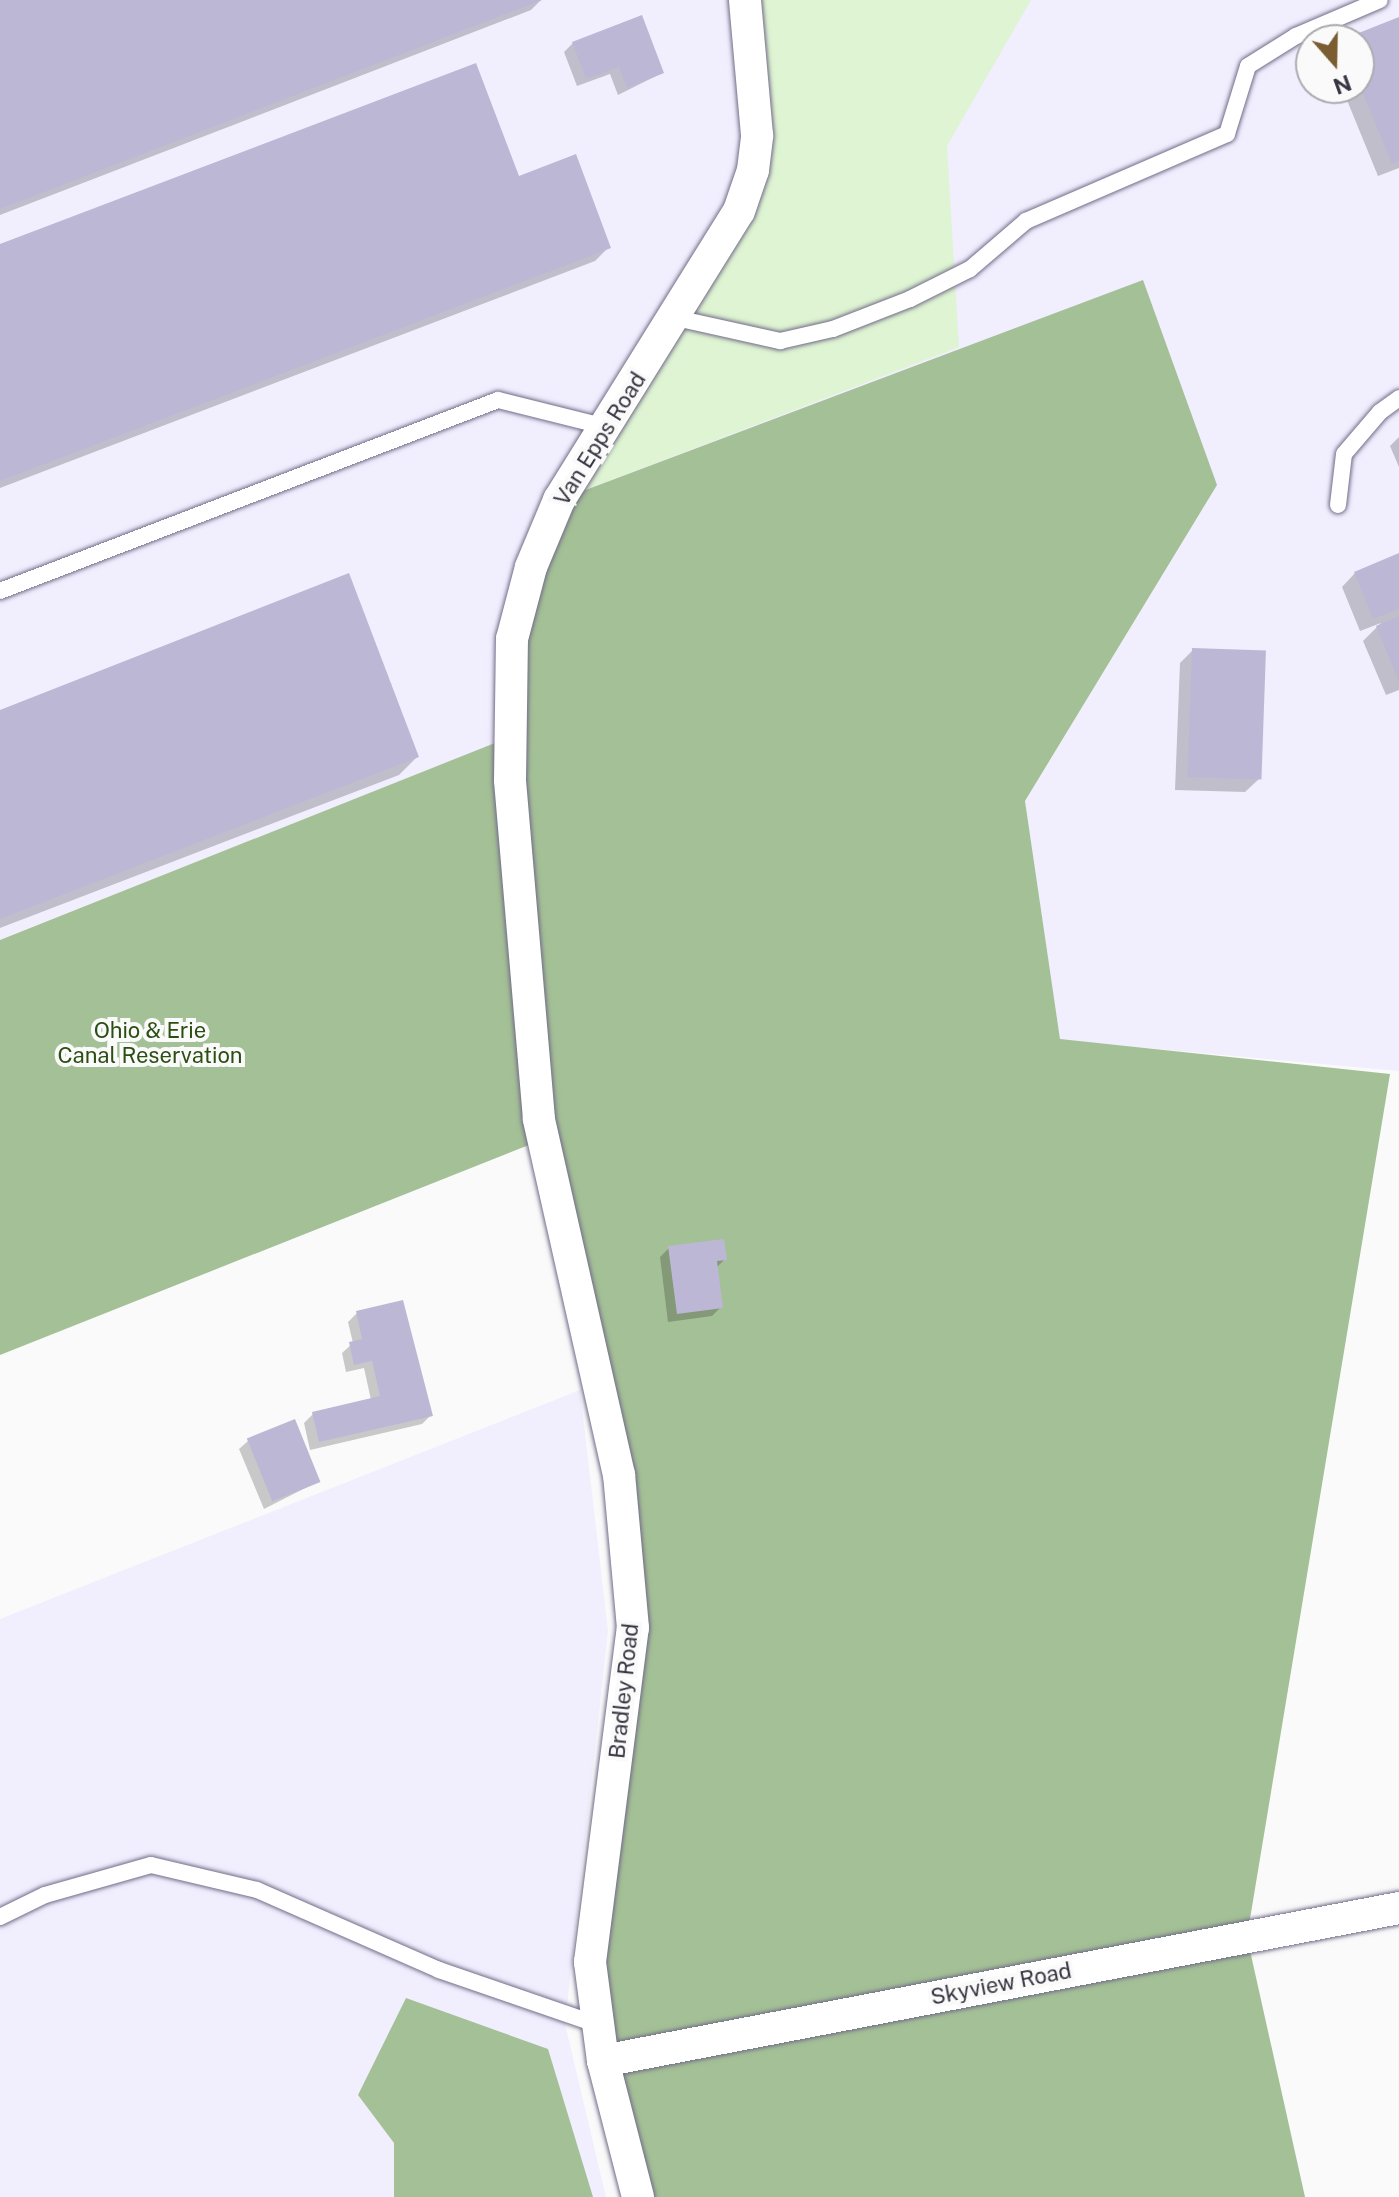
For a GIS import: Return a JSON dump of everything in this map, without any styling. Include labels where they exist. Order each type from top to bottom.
[{"type":"street","name":"Van Epps Road","points":[[544,1139],[510,780],[512,639],[531,567],[559,500],[717,254],[753,170],[757,135],[745,0]]},
{"type":"street","name":"Bradley Road","points":[[544,1139],[619,1475],[633,1628],[590,1962],[603,2061],[638,2197]]},
{"type":"street","name":"Skyview Road","points":[[603,2061],[1399,1908]]},
{"type":"lane","points":[[676,318],[780,341],[833,329],[910,299],[970,269],[1026,221],[1227,134],[1248,66],[1296,36],[1380,0]]},
{"type":"lane","points":[[1338,505],[1344,454],[1380,412],[1399,398]]},
{"type":"lane","points":[[0,591],[498,400],[606,427]]},
{"type":"lane","points":[[0,1917],[45,1895],[151,1865],[257,1890],[439,1970],[599,2025]]},
{"type":"shaded area","points":[[0,0],[745,0],[757,135],[511,737],[0,940]]},
{"type":"shaded area","points":[[768,0],[1399,0],[1399,1071],[1060,1040],[1025,801],[1217,485],[596,486],[740,259]]},
{"type":"shaded area","points":[[580,1390],[608,1631],[565,2024],[606,2197],[0,2197],[0,1619]]},
{"type":"green space","points":[[745,0],[1031,0],[947,146],[959,347],[559,500],[739,211]]},
{"type":"green space","name":"Ohio & Erie Canal Reservation","points":[[1143,280],[1217,485],[1025,801],[1060,1039],[1390,1074],[1247,1937],[1305,2197],[638,2197],[590,1962],[633,1628],[544,1139],[0,1355],[0,940],[510,737],[512,639],[559,500]]},
{"type":"green space","points":[[406,1998],[548,2049],[593,2197],[394,2197],[394,2143],[358,2095]]},
{"type":"building","points":[[0,0],[542,0],[0,209]]},
{"type":"building","points":[[642,15],[664,73],[627,88],[619,67],[586,79],[572,42]]},
{"type":"building","points":[[1399,17],[1399,161],[1392,164],[1367,104],[1375,104],[1375,27]]},
{"type":"building","points":[[476,63],[519,176],[576,154],[611,248],[0,481],[0,244]]},
{"type":"building","points":[[1399,553],[1399,609],[1373,619],[1354,572]]},
{"type":"building","points":[[349,573],[419,757],[0,919],[0,710]]},
{"type":"building","points":[[1399,616],[1399,682],[1376,626]]},
{"type":"building","points":[[1192,648],[1266,651],[1261,780],[1187,777]]},
{"type":"building","points":[[724,1239],[727,1260],[717,1261],[723,1308],[677,1314],[668,1246]]},
{"type":"building","points":[[403,1300],[433,1416],[319,1442],[312,1412],[380,1396],[372,1361],[354,1365],[349,1342],[362,1339],[356,1311]]},
{"type":"building","points":[[295,1419],[320,1482],[272,1502],[247,1438]]}]
